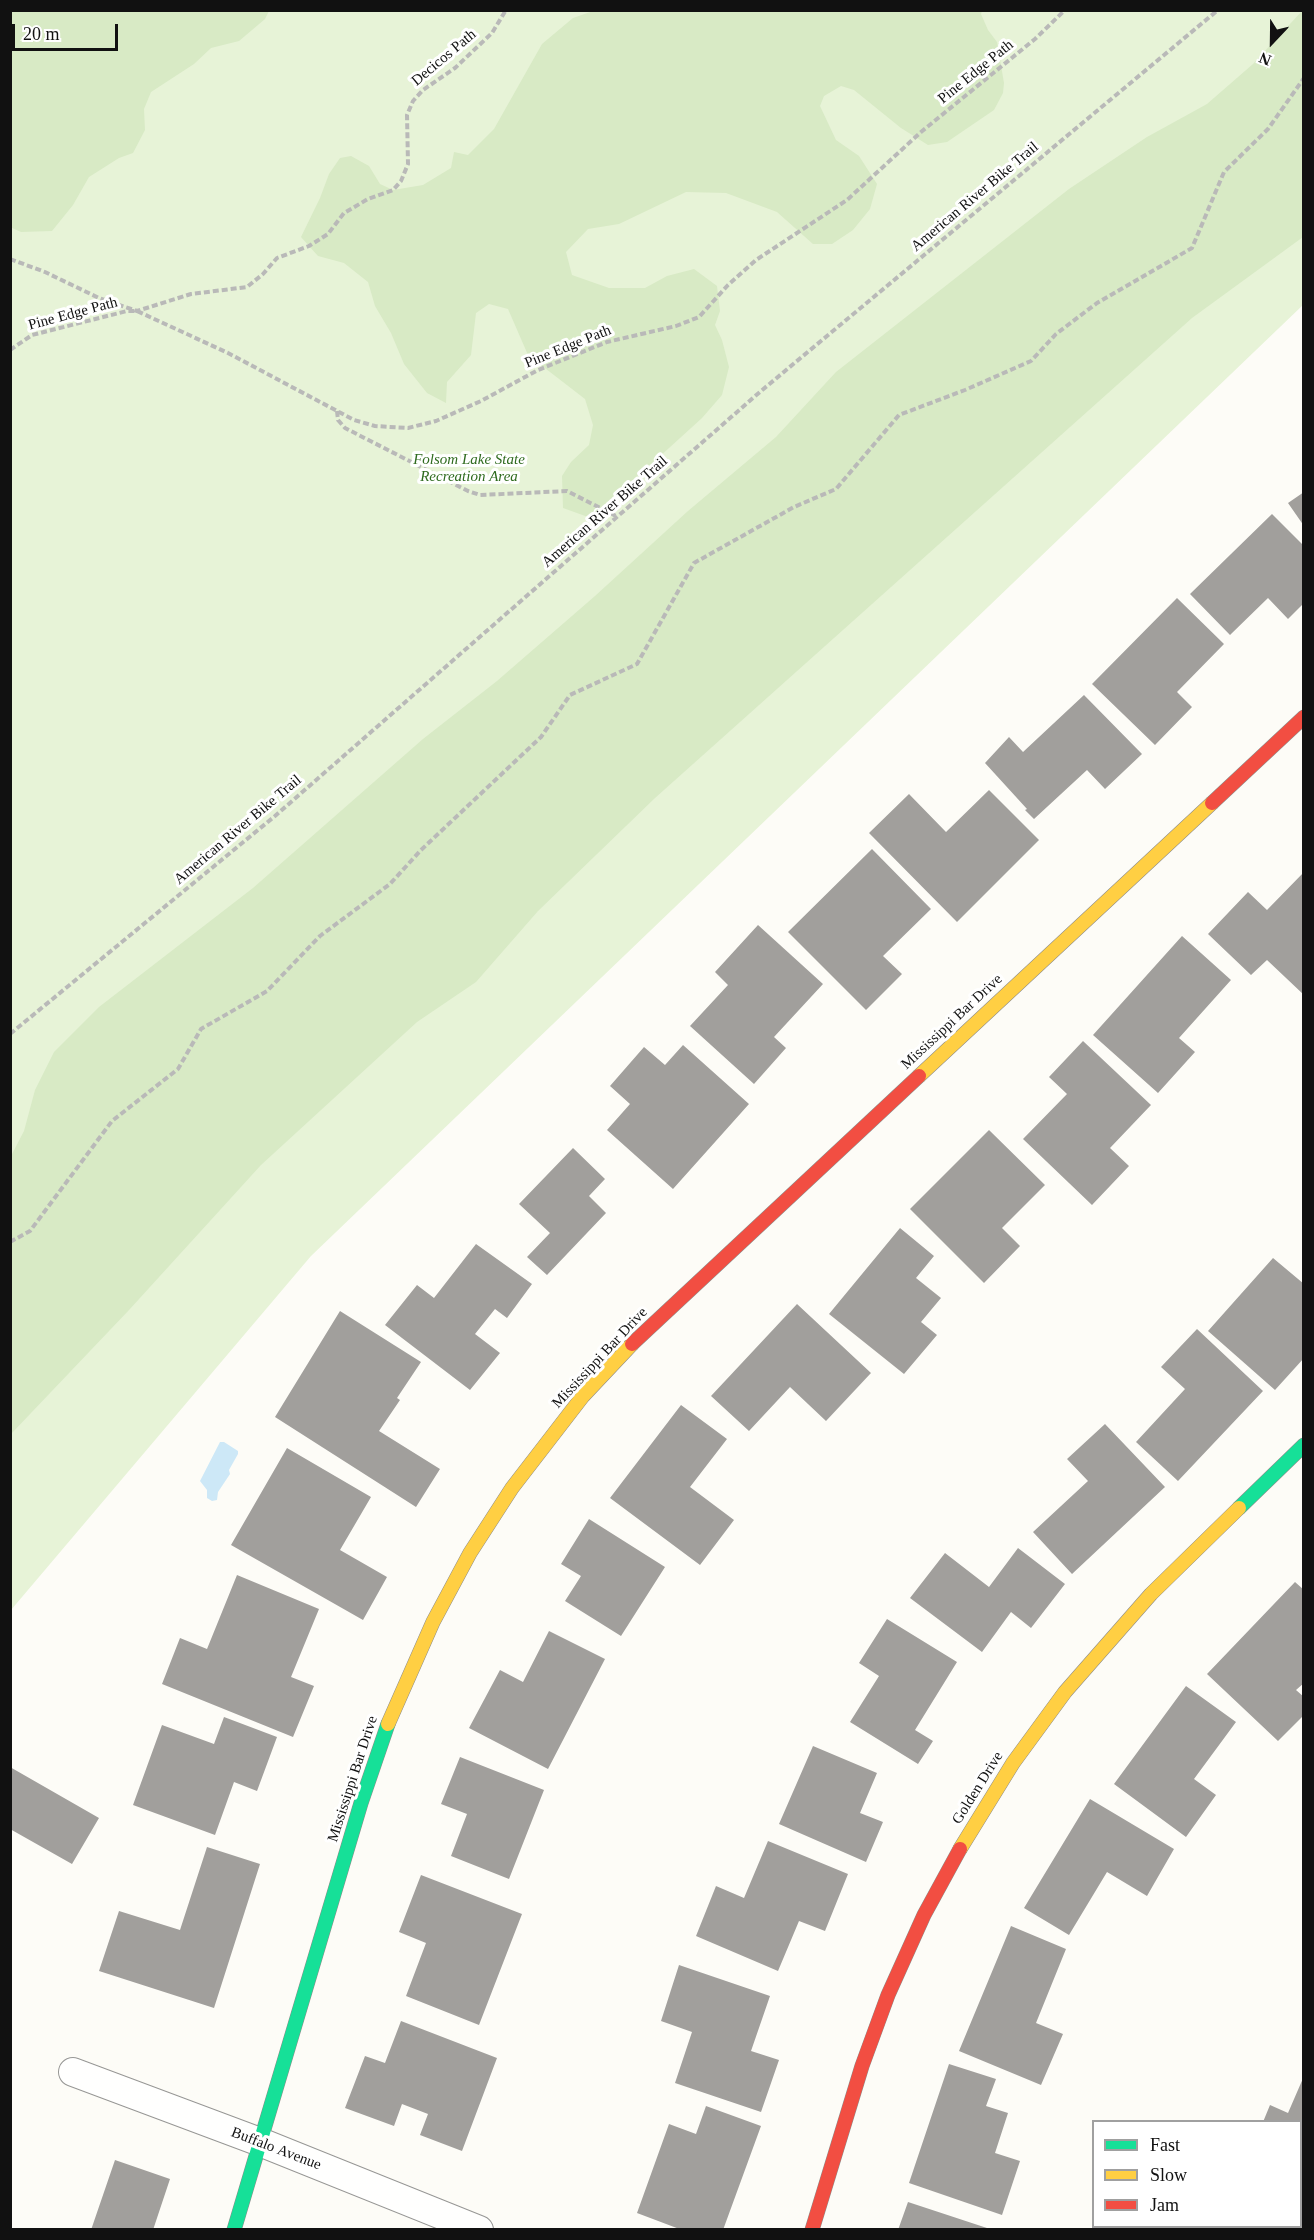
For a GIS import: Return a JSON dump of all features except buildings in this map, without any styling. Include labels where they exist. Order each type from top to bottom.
[{"type":"street","name":"Mississippi Bar Drive","points":[[234,2229],[361,1803],[386,1728],[433,1622],[470,1553],[512,1488],[583,1396],[636,1340],[1304,717]]},
{"type":"street","name":"Golden Drive","points":[[812,2229],[862,2066],[888,1995],[924,1915],[978,1818],[1013,1763],[1065,1692],[1121,1626],[1304,1445]]},
{"type":"street","name":"Buffalo Avenue","points":[[73,2072],[260,2142],[479,2229]]},
{"type":"path","name":"Decicos Path","points":[[137,311],[191,294],[248,287],[277,258],[309,246],[328,234],[344,213],[368,199],[393,190],[401,181],[408,164],[407,115],[413,101],[423,90],[455,68],[492,33],[506,10]]},
{"type":"path","name":"Pine Edge Path","points":[[10,350],[32,335],[127,311],[137,311],[228,353],[354,420],[375,426],[408,428],[436,421],[481,401],[538,370],[607,342],[676,326],[699,317],[728,285],[756,260],[848,200],[921,132],[1035,39],[1065,10]]},
{"type":"path","name":"American River Bike Trail","points":[[10,1034],[275,816],[761,391],[1218,10]]},
{"type":"path","points":[[10,1242],[30,1231],[112,1121],[178,1069],[201,1029],[267,991],[320,936],[390,884],[421,850],[541,737],[570,695],[637,664],[694,563],[794,507],[836,489],[899,415],[965,390],[1031,361],[1056,334],[1096,303],[1192,248],[1224,172],[1268,129],[1304,78]]},
{"type":"path","points":[[10,259],[45,272],[99,298],[137,311]]},
{"type":"path","points":[[337,411],[338,420],[353,433],[468,491],[480,495],[567,491],[618,517]]},
{"type":"green space","points":[[596,10],[982,11],[981,14],[988,30],[997,42],[1004,83],[1003,93],[994,110],[947,142],[928,145],[901,128],[854,90],[841,86],[824,96],[820,106],[836,140],[859,156],[877,184],[870,209],[853,230],[832,244],[813,244],[777,212],[726,193],[686,192],[619,224],[588,229],[566,252],[572,275],[609,288],[645,288],[667,276],[694,269],[717,286],[720,311],[715,325],[722,340],[729,367],[722,395],[702,418],[658,458],[629,491],[599,518],[588,517],[563,508],[562,476],[571,462],[589,445],[593,425],[585,399],[528,355],[508,309],[489,304],[476,313],[471,355],[447,382],[446,403],[427,393],[404,364],[391,333],[375,306],[368,282],[344,263],[318,256],[301,237],[329,174],[340,158],[351,156],[369,166],[380,184],[393,190],[423,185],[451,168],[454,152],[468,155],[494,129],[542,44],[573,18]]},
{"type":"green space","points":[[10,11],[269,11],[265,19],[239,41],[211,48],[194,64],[151,92],[144,109],[145,130],[133,153],[119,158],[89,177],[73,205],[52,231],[21,232],[10,227]]},
{"type":"green space","name":"Folsom Lake State Recreation Area","points":[[11,11],[1303,11],[1303,305],[311,1256],[11,1610]]},
{"type":"green space","points":[[1302,11],[1303,237],[1192,318],[655,798],[538,911],[476,982],[417,1022],[261,1165],[129,1310],[11,1434],[11,1156],[24,1131],[35,1090],[54,1052],[99,1007],[253,888],[423,739],[497,681],[595,596],[688,511],[776,437],[836,372],[1069,189],[1147,137],[1207,104],[1253,64]]},
{"type":"water","points":[[220,1442],[238,1451],[238,1454],[229,1470],[230,1474],[218,1492],[217,1500],[212,1501],[207,1498],[207,1490],[200,1481]]},
{"type":"traffic: fast","points":[[1239,1508],[1304,1445]]},
{"type":"traffic: fast","points":[[234,2230],[361,1803],[388,1724]]},
{"type":"traffic: slow","points":[[919,1076],[1212,803]]},
{"type":"traffic: slow","points":[[388,1724],[433,1622],[470,1553],[512,1488],[583,1396],[632,1344]]},
{"type":"traffic: slow","points":[[960,1849],[1013,1763],[1065,1692],[1151,1594],[1239,1508]]},
{"type":"traffic: jam","points":[[1212,803],[1304,717]]},
{"type":"traffic: jam","points":[[632,1344],[919,1076]]},
{"type":"traffic: jam","points":[[812,2230],[862,2066],[888,1995],[924,1915],[960,1849]]}]
